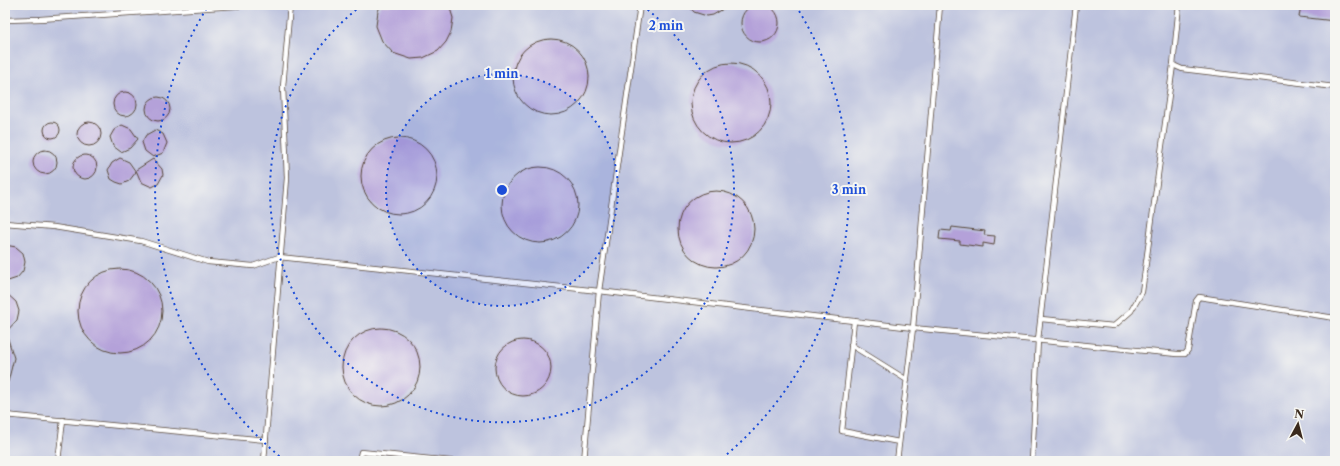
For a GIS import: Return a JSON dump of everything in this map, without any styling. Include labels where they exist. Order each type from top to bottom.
[{"type":"lane","points":[[5,20],[251,5]]},
{"type":"lane","points":[[264,461],[279,258],[287,178],[283,87],[290,5],[272,5]]},
{"type":"lane","points":[[584,461],[599,291],[640,5]]},
{"type":"lane","points":[[897,461],[913,328],[940,5]]},
{"type":"lane","points":[[1032,461],[1038,340],[1076,5]]},
{"type":"lane","points":[[1041,319],[1114,326],[1131,311],[1142,292],[1173,65],[1179,5]]},
{"type":"lane","points":[[1173,65],[1182,69],[1335,87]]},
{"type":"lane","points":[[5,223],[54,227],[141,241],[208,262],[253,266],[279,258],[599,291],[913,328],[1185,354],[1188,350],[1196,301],[1199,297],[1335,318]]},
{"type":"lane","points":[[854,321],[842,431],[899,442]]},
{"type":"lane","points":[[851,346],[907,380]]},
{"type":"lane","points":[[5,415],[266,440]]},
{"type":"lane","points":[[58,461],[63,420]]},
{"type":"lane","points":[[359,461],[361,452],[451,461]]},
{"type":"shaded area","points":[[5,5],[1335,5],[1335,461],[5,461]]},
{"type":"building","points":[[756,4],[764,4],[774,9],[778,16],[778,30],[774,37],[764,42],[756,42],[746,37],[744,34],[741,27],[741,19],[746,9],[749,7]]},
{"type":"building","points":[[381,5],[449,5],[453,18],[451,32],[446,42],[438,51],[423,58],[411,59],[393,53],[382,41],[376,26],[378,11]]},
{"type":"building","points":[[688,5],[730,5],[713,15],[707,16],[694,12]]},
{"type":"building","points":[[1301,5],[1335,5],[1335,21],[1299,17]]},
{"type":"building","points":[[551,39],[565,42],[578,50],[586,63],[589,77],[586,91],[578,104],[565,112],[551,115],[537,112],[524,104],[516,91],[513,77],[516,63],[524,50],[537,42]]},
{"type":"building","points":[[731,63],[746,66],[759,75],[768,88],[771,103],[768,118],[759,131],[746,140],[731,143],[716,140],[703,131],[694,118],[691,103],[694,88],[703,75],[716,66]]},
{"type":"building","points":[[125,92],[134,95],[137,104],[134,113],[125,116],[116,113],[113,104],[116,95]]},
{"type":"building","points":[[158,97],[167,100],[170,109],[167,118],[158,121],[149,118],[146,109],[149,100]]},
{"type":"building","points":[[49,122],[55,122],[60,127],[58,136],[55,138],[49,138],[44,133],[44,127]]},
{"type":"building","points":[[89,122],[98,125],[101,134],[98,143],[89,146],[80,143],[77,134],[80,125]]},
{"type":"building","points":[[122,125],[131,129],[138,139],[130,148],[121,152],[113,146],[110,137],[114,130]]},
{"type":"building","points":[[155,130],[163,134],[167,143],[163,153],[153,157],[145,151],[142,142],[146,135]]},
{"type":"building","points":[[399,138],[413,141],[426,149],[434,162],[437,176],[434,190],[426,203],[413,211],[399,214],[385,211],[372,203],[364,190],[361,176],[364,162],[372,149],[385,141]]},
{"type":"building","points":[[45,150],[50,151],[56,157],[56,167],[50,173],[45,174],[40,173],[34,167],[33,162],[34,157],[40,151]]},
{"type":"building","points":[[85,155],[94,158],[97,167],[94,176],[85,179],[76,176],[73,167],[76,158]]},
{"type":"building","points":[[120,158],[129,162],[136,172],[129,181],[122,184],[111,179],[108,170],[112,163]]},
{"type":"building","points":[[153,159],[162,169],[163,175],[158,184],[152,187],[141,182],[136,170]]},
{"type":"building","points":[[540,167],[554,170],[567,178],[575,191],[578,205],[575,219],[567,232],[554,240],[540,243],[526,240],[513,232],[505,219],[502,205],[505,191],[513,178],[526,170]]},
{"type":"building","points":[[716,191],[730,194],[743,202],[751,215],[754,229],[751,243],[743,256],[730,264],[716,267],[702,264],[689,256],[681,243],[678,229],[681,215],[689,202],[702,194]]},
{"type":"building","points":[[952,227],[985,231],[984,235],[995,236],[994,245],[983,243],[983,247],[960,244],[960,241],[939,239],[940,230],[951,231]]},
{"type":"building","points":[[5,245],[16,247],[23,253],[25,262],[23,271],[17,278],[5,282]]},
{"type":"building","points":[[120,269],[136,272],[150,281],[159,295],[162,311],[159,327],[150,341],[136,350],[120,353],[104,350],[90,341],[81,327],[78,311],[81,295],[90,281],[104,272]]},
{"type":"building","points":[[5,292],[16,302],[19,311],[17,320],[5,333]]},
{"type":"building","points":[[373,328],[389,328],[403,334],[414,345],[420,359],[420,375],[414,389],[403,400],[389,406],[373,406],[359,400],[348,389],[342,375],[342,359],[348,345],[359,334]]},
{"type":"building","points":[[5,336],[7,336],[14,358],[8,382],[5,381]]},
{"type":"building","points":[[523,340],[534,342],[543,348],[549,357],[551,368],[549,379],[543,388],[534,394],[523,396],[512,394],[503,388],[497,379],[495,368],[497,357],[503,348],[512,342]]}]
